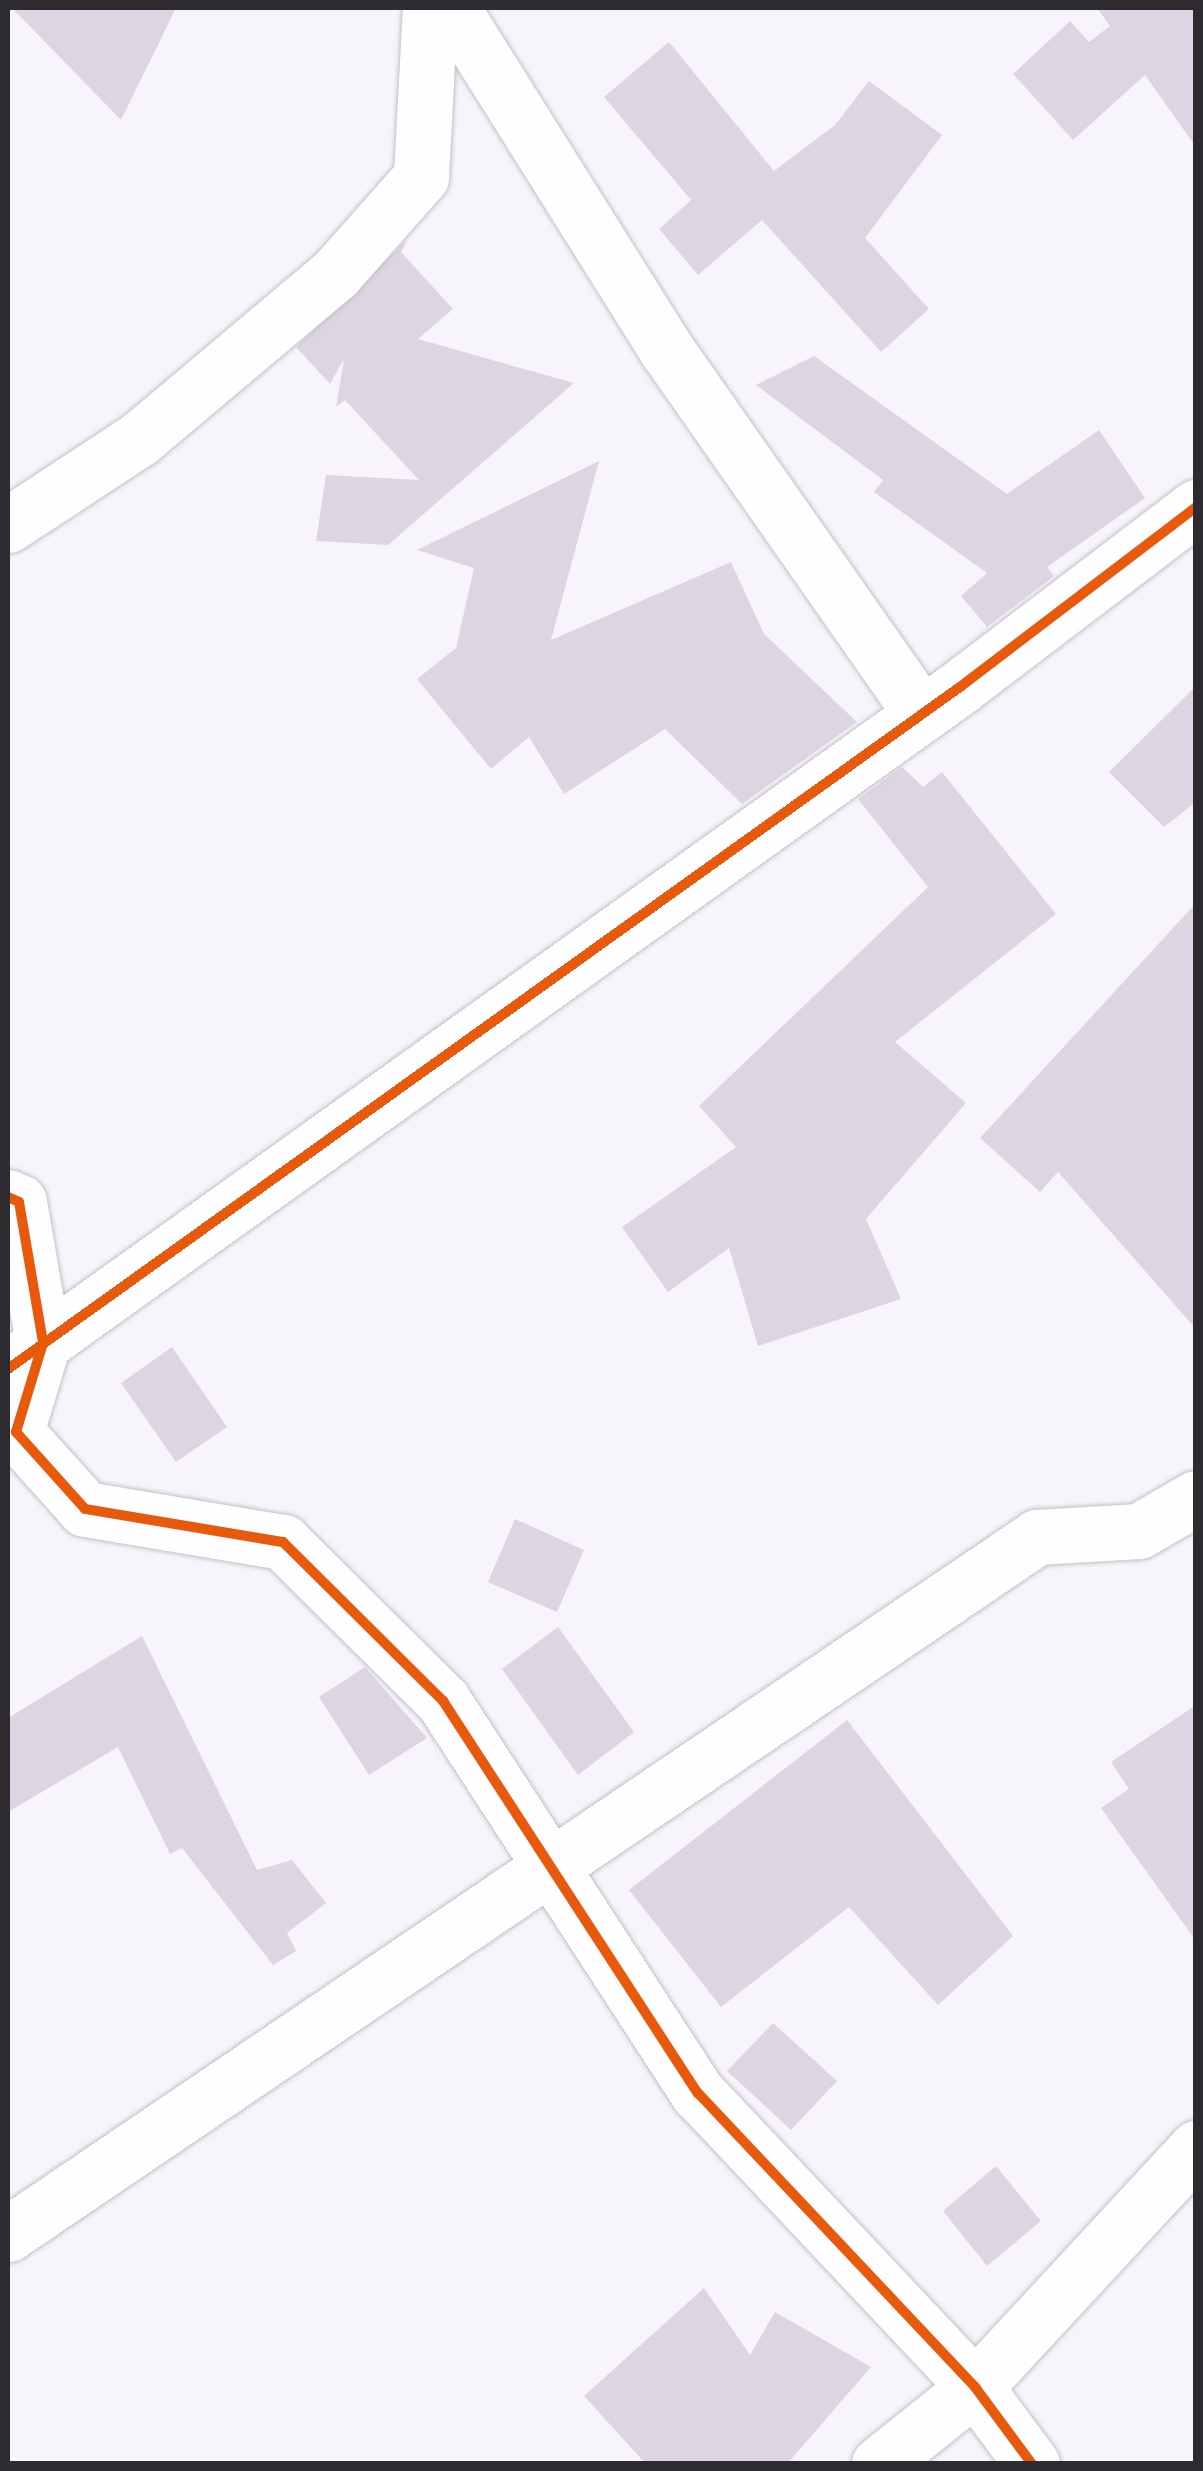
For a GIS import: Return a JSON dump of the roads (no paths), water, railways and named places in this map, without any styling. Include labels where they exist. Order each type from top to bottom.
[{"type":"street","points":[[8,526],[139,439],[321,286],[421,176],[430,8]]},
{"type":"street","points":[[452,8],[666,349],[922,714]]},
{"type":"street","points":[[25,1356],[922,714],[1196,507]]},
{"type":"street","points":[[8,1197],[18,1202],[25,1356],[16,1432],[85,1509],[282,1542],[442,1701],[698,2093],[975,2388],[1032,2464]]},
{"type":"street","points":[[8,2234],[1038,1537],[1139,1531],[1196,1498]]},
{"type":"street","points":[[879,2464],[975,2388],[1196,2148]]}]
